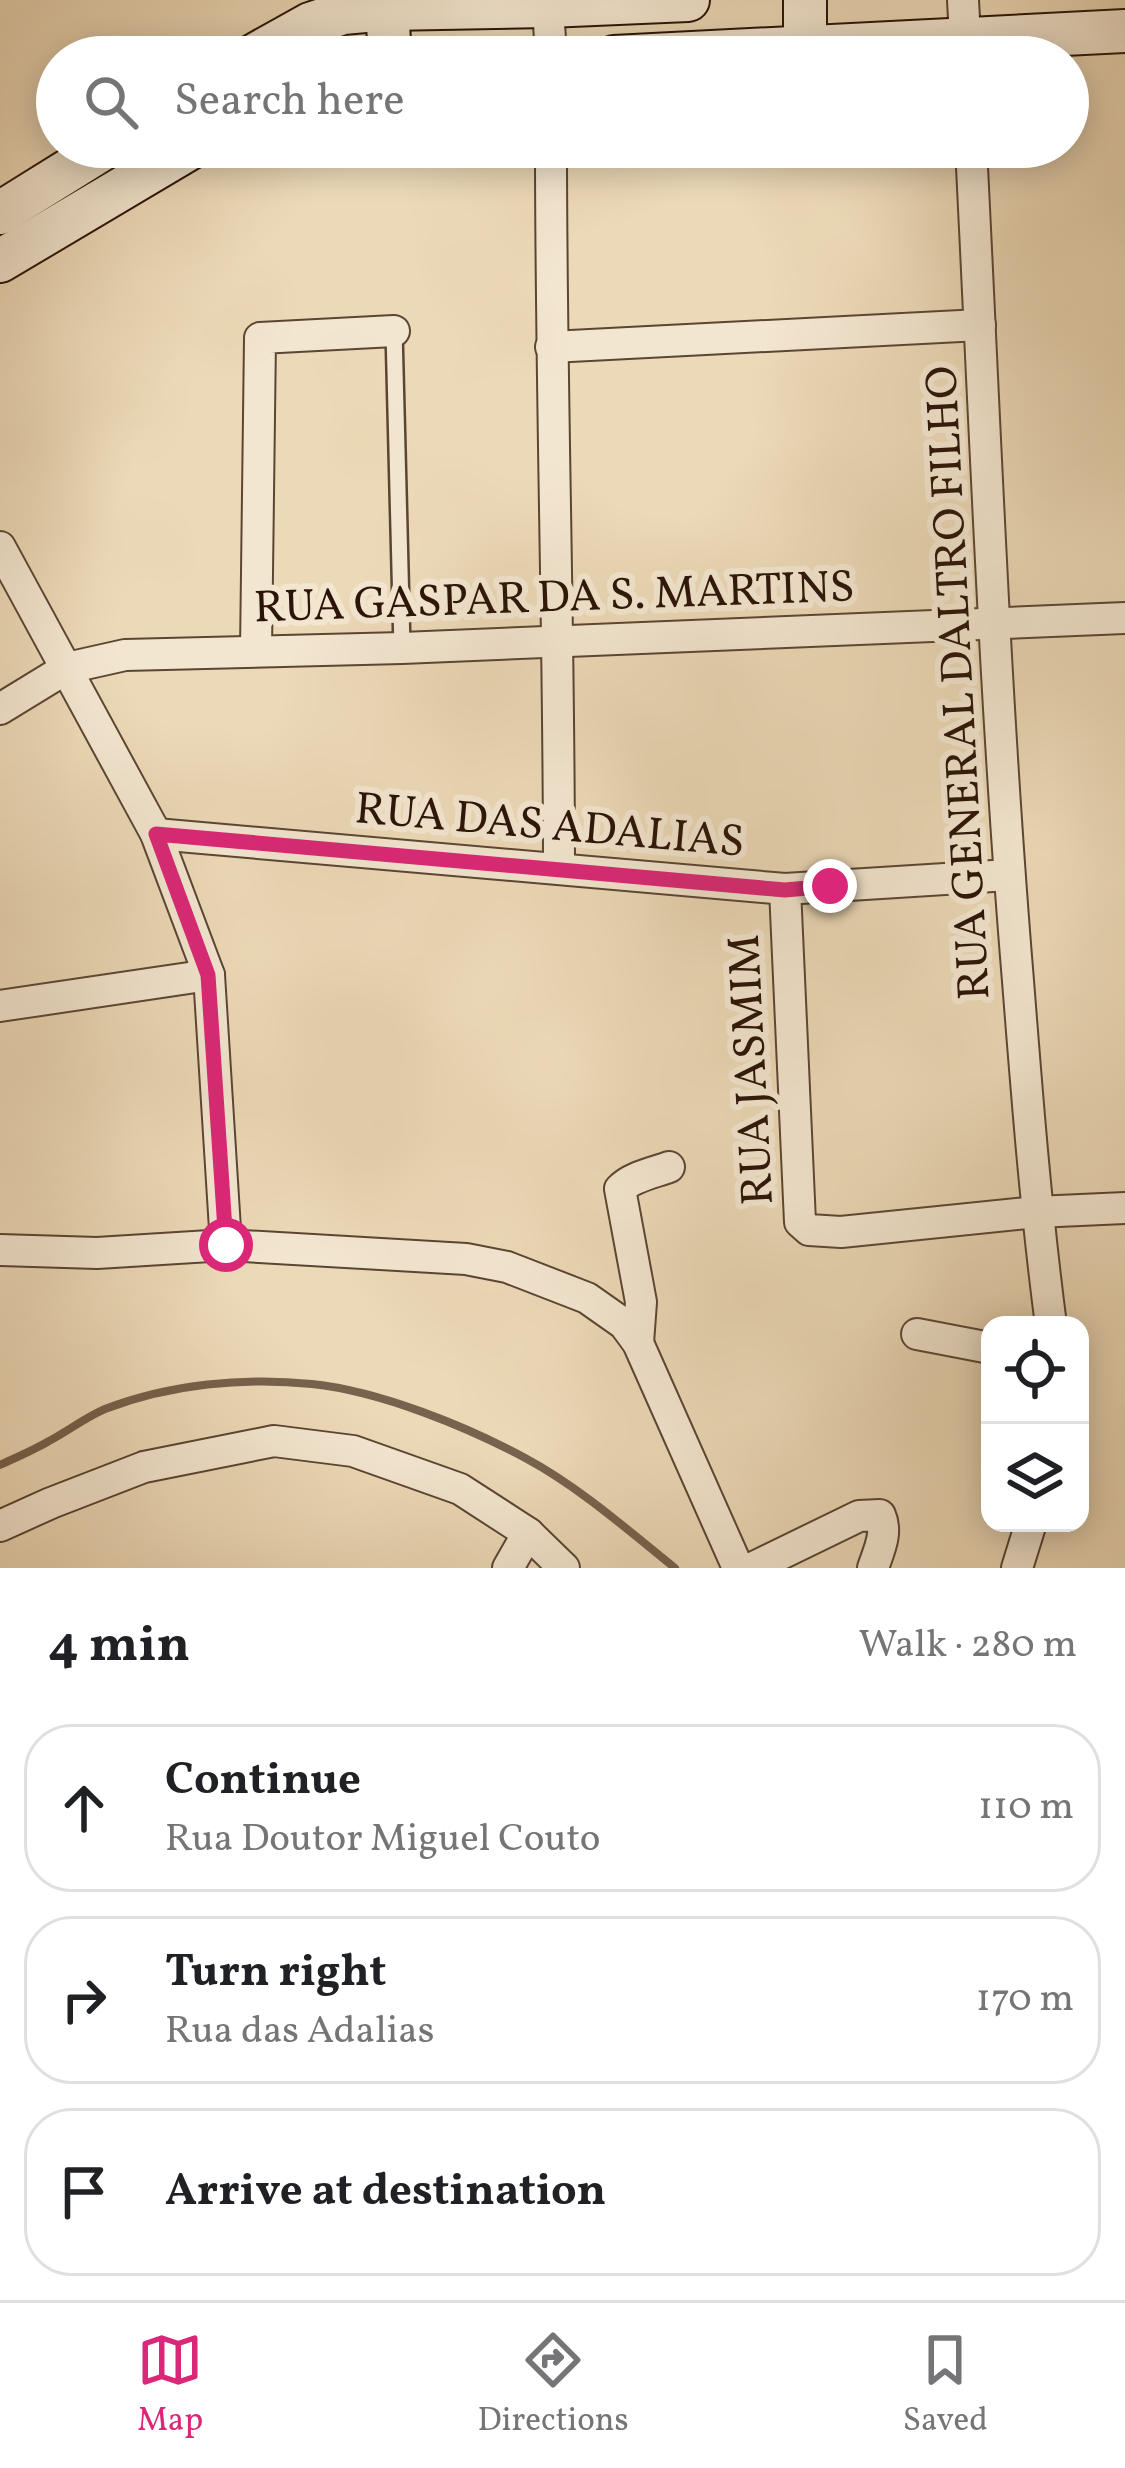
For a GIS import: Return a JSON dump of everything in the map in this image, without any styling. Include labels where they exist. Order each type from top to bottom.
[{"type":"main road","points":[[290,36],[310,24],[385,4],[548,6],[688,0]]},
{"type":"main road","points":[[805,0],[805,36]]},
{"type":"main road","points":[[385,4],[388,36]]},
{"type":"main road","points":[[922,36],[1125,32]]},
{"type":"main road","points":[[0,213],[72,168]]},
{"type":"main road","points":[[0,261],[157,168]]},
{"type":"street","points":[[548,6],[550,36]]},
{"type":"street","points":[[551,168],[559,869]]},
{"type":"street","name":"RUA GENERAL DALTRO FILHO","points":[[971,168],[1009,875],[1036,1212],[1050,1316]]},
{"type":"street","points":[[551,347],[980,325]]},
{"type":"street","points":[[256,651],[260,338],[394,331]]},
{"type":"street","points":[[0,547],[156,834],[208,975],[226,1245]]},
{"type":"street","name":"RUA GASPAR DA S. MARTINS","points":[[0,709],[67,668],[125,656],[1125,618]]},
{"type":"street","name":"RUA DAS ADALIAS","points":[[156,834],[785,890],[1009,875]]},
{"type":"street","name":"RUA JASMIM","points":[[785,890],[800,1222],[809,1230],[841,1232],[1036,1212]]},
{"type":"street","points":[[0,1006],[208,975]]},
{"type":"street","points":[[638,1343],[641,1302],[620,1189],[669,1168]]},
{"type":"street","points":[[1036,1212],[1125,1208]]},
{"type":"street","points":[[0,1250],[97,1253],[226,1245],[466,1259],[507,1268],[587,1298],[624,1324],[638,1343],[738,1568]]},
{"type":"street","points":[[916,1334],[981,1346]]},
{"type":"street","points":[[0,1526],[144,1467],[274,1441],[353,1451],[460,1489],[528,1533],[565,1568]]},
{"type":"street","points":[[752,1568],[871,1514],[880,1515],[884,1524],[873,1568]]},
{"type":"street","points":[[1017,1568],[1028,1532]]},
{"type":"street","points":[[508,1568],[528,1533]]},
{"type":"lane","points":[[394,331],[402,648]]},
{"type":"waterway","points":[[0,1465],[105,1409],[155,1394],[234,1382],[312,1384],[423,1412],[527,1459],[585,1496],[675,1568]]},
{"type":"route","points":[[226,1245],[208,975],[156,834],[785,890],[830,886]]}]
